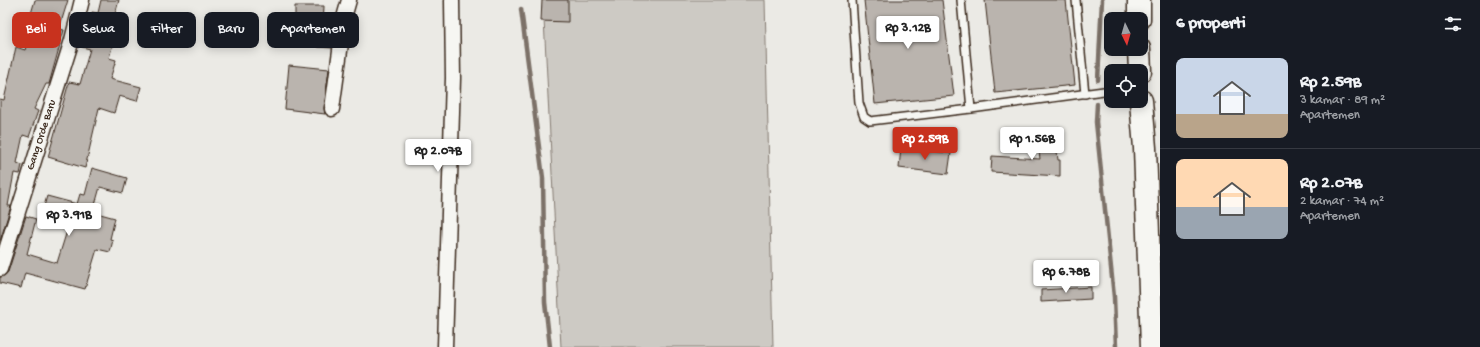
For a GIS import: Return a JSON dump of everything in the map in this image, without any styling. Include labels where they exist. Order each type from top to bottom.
[{"type":"highway","points":[[1139,0],[1139,12]]},
{"type":"highway","points":[[1142,108],[1145,148],[1152,347]]},
{"type":"street","name":"Gang Orde Baru","points":[[0,270],[72,40],[82,0]]},
{"type":"street","points":[[332,109],[345,14],[349,0]]},
{"type":"street","points":[[445,347],[452,110],[452,0]]},
{"type":"street","points":[[1139,0],[1144,0]]},
{"type":"lane","points":[[852,0],[859,103],[864,117],[870,121],[1104,91]]},
{"type":"lane","points":[[961,0],[971,109]]},
{"type":"lane","points":[[1076,0],[1085,94]]},
{"type":"shaded area","points":[[543,0],[765,0],[773,347],[561,347]]},
{"type":"building","points":[[35,0],[68,0],[61,23],[61,12],[31,12]]},
{"type":"building","points":[[101,0],[119,0],[116,12],[98,12]]},
{"type":"building","points":[[542,0],[568,0],[568,22],[541,21]]},
{"type":"building","points":[[864,0],[942,0],[954,96],[875,104]]},
{"type":"building","points":[[985,0],[1066,0],[1075,85],[995,93]]},
{"type":"building","points":[[295,6],[324,6],[324,12],[295,12]]},
{"type":"building","points":[[61,29],[64,30],[61,41]]},
{"type":"building","points":[[16,48],[25,50],[26,48],[59,48],[49,84],[46,84],[34,109],[38,111],[29,137],[23,135],[17,163],[22,165],[20,174],[14,173],[8,206],[11,206],[0,241],[0,99],[4,100]]},
{"type":"building","points":[[86,48],[112,48],[109,58],[116,60],[110,79],[141,87],[137,101],[119,96],[114,113],[99,108],[85,168],[48,157],[69,82],[80,84],[90,49]]},
{"type":"building","points":[[289,65],[329,69],[324,108],[325,114],[285,109]]},
{"type":"building","points":[[1055,134],[1058,160],[1060,160],[1060,176],[991,172],[992,156],[1040,159],[1037,137]]},
{"type":"building","points":[[901,148],[951,153],[948,174],[899,168]]},
{"type":"building","points":[[92,168],[127,178],[123,193],[100,187],[93,212],[115,218],[110,239],[113,240],[110,252],[97,249],[85,289],[25,273],[21,288],[0,283],[0,277],[8,272],[26,216],[36,219],[27,254],[57,263],[70,221],[42,213],[47,196],[77,204],[80,194],[85,195]]},
{"type":"building","points":[[1091,287],[1091,299],[1041,302],[1041,290]]},
{"type":"waterway","points":[[1098,80],[1102,0]]},
{"type":"waterway","points":[[521,9],[543,178],[545,302],[550,347]]},
{"type":"waterway","points":[[1097,104],[1096,122],[1114,297],[1116,347]]}]
